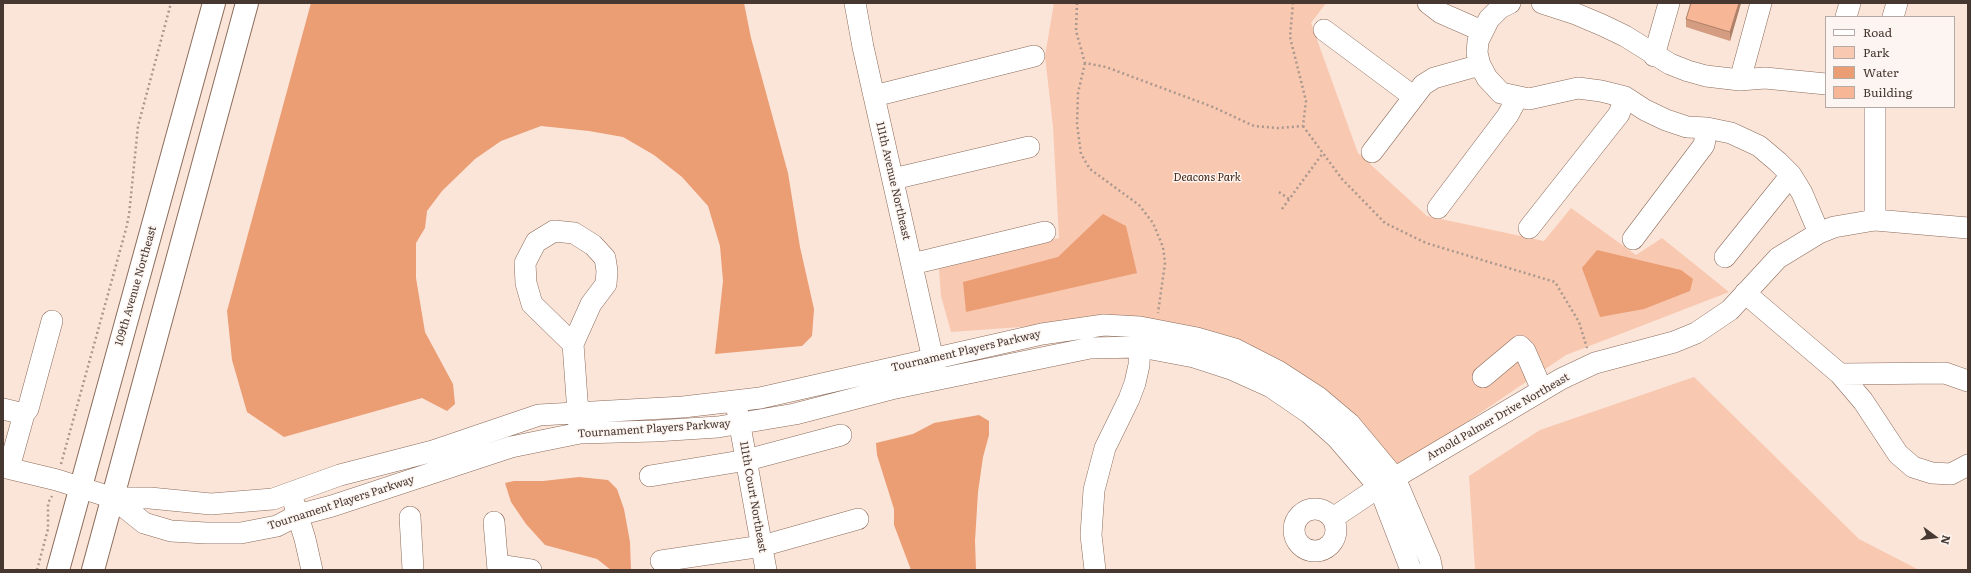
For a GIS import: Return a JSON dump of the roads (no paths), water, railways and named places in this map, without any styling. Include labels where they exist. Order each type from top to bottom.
[{"type":"main road","name":"109th Avenue Northeast","points":[[58,570],[214,3]]},
{"type":"main road","points":[[93,570],[247,3]]},
{"type":"street","points":[[1428,3],[1440,12],[1482,31]]},
{"type":"street","points":[[1510,3],[1500,8],[1488,19],[1482,31],[1477,52],[1480,65],[1487,78],[1501,93],[1529,100],[1578,88],[1601,91],[1625,97],[1645,110],[1686,127],[1707,128],[1731,133],[1759,146],[1791,176],[1802,193],[1820,233]]},
{"type":"street","points":[[1542,3],[1578,8],[1625,36],[1654,56],[1688,71],[1706,76],[1740,80],[1765,78],[1825,84]]},
{"type":"street","points":[[1654,56],[1669,3]]},
{"type":"street","points":[[1740,80],[1761,3]]},
{"type":"street","points":[[1846,16],[1850,3]]},
{"type":"street","points":[[1894,16],[1897,3]]},
{"type":"street","name":"111th Avenue Northeast","points":[[862,4],[874,96],[938,380]]},
{"type":"street","points":[[1324,30],[1414,97]]},
{"type":"street","points":[[874,96],[1034,56]]},
{"type":"street","points":[[1372,152],[1423,85],[1434,78],[1480,65]]},
{"type":"street","points":[[1529,228],[1619,114],[1625,97]]},
{"type":"street","points":[[1438,208],[1508,115],[1517,98]]},
{"type":"street","points":[[1875,108],[1875,220]]},
{"type":"street","points":[[1633,239],[1704,145],[1707,128]]},
{"type":"street","points":[[893,178],[1029,146]]},
{"type":"street","points":[[1725,257],[1791,176]]},
{"type":"street","name":"Arnold Palmer Drive Northeast","points":[[1333,518],[1387,482],[1561,378],[1595,363],[1674,342],[1696,334],[1730,310],[1778,258],[1820,233],[1834,227],[1875,220],[1968,228]]},
{"type":"street","points":[[573,344],[532,304],[526,283],[525,263],[536,242],[554,231],[574,233],[593,246],[604,258],[607,271],[606,284],[591,304],[573,344],[580,433]]},
{"type":"street","points":[[912,264],[1045,232]]},
{"type":"street","points":[[1745,293],[1840,374],[1863,401],[1898,454],[1913,467],[1932,473],[1951,474],[1968,466]]},
{"type":"street","points":[[52,321],[28,409],[24,414],[6,467],[80,487],[112,498]]},
{"type":"street","name":"Tournament Players Parkway","points":[[112,498],[150,498],[211,504],[273,499],[340,475],[433,451],[539,415],[683,407],[760,398],[1042,334],[1104,325],[1148,328],[1197,338],[1235,349],[1278,370],[1318,397],[1350,424],[1387,482],[1430,560],[1432,570]]},
{"type":"street","points":[[1094,570],[1091,512],[1096,475],[1105,448],[1129,400],[1135,383],[1141,347],[1148,328]]},
{"type":"street","points":[[1483,377],[1520,346],[1525,350],[1542,390]]},
{"type":"street","name":"Tournament Players Parkway","points":[[112,498],[144,523],[171,531],[206,534],[241,533],[276,526],[298,516],[511,447],[580,433],[655,431],[740,423],[795,414],[938,380],[1090,348],[1141,347],[1194,357],[1231,369],[1271,386],[1309,413],[1387,482],[1411,570]]},
{"type":"street","points":[[1840,374],[1945,373],[1968,381]]},
{"type":"street","name":"111th Court Northeast","points":[[735,401],[766,570]]},
{"type":"street","points":[[3,409],[24,414]]},
{"type":"street","points":[[650,476],[747,460],[841,436]]},
{"type":"street","points":[[290,492],[312,570]]},
{"type":"street","points":[[410,517],[413,570]]},
{"type":"street","points":[[661,561],[762,546],[858,519]]},
{"type":"street","points":[[494,522],[498,568],[531,570]]},
{"type":"water","points":[[311,3],[744,3],[751,38],[788,173],[800,247],[814,309],[812,336],[802,346],[715,354],[723,281],[720,246],[708,206],[682,177],[654,155],[623,137],[589,131],[541,126],[501,141],[475,159],[442,191],[427,211],[425,228],[416,243],[416,278],[425,332],[453,384],[455,404],[447,411],[422,398],[284,437],[247,412],[232,360],[227,311]]},
{"type":"water","points":[[1103,214],[1126,226],[1137,273],[966,312],[963,282],[1058,257]]},
{"type":"water","points":[[1597,250],[1681,270],[1693,279],[1690,291],[1644,309],[1600,317],[1582,268]]},
{"type":"water","points":[[979,415],[989,421],[989,435],[983,457],[978,492],[975,541],[976,570],[911,570],[894,525],[894,509],[877,455],[876,443],[913,434],[934,423]]},
{"type":"water","points":[[579,477],[608,480],[617,489],[624,509],[630,542],[631,570],[611,570],[597,559],[545,545],[526,524],[511,502],[505,483],[514,481],[543,481]]},
{"type":"park label","name":"Deacons Park","points":[[1207,178]]}]
